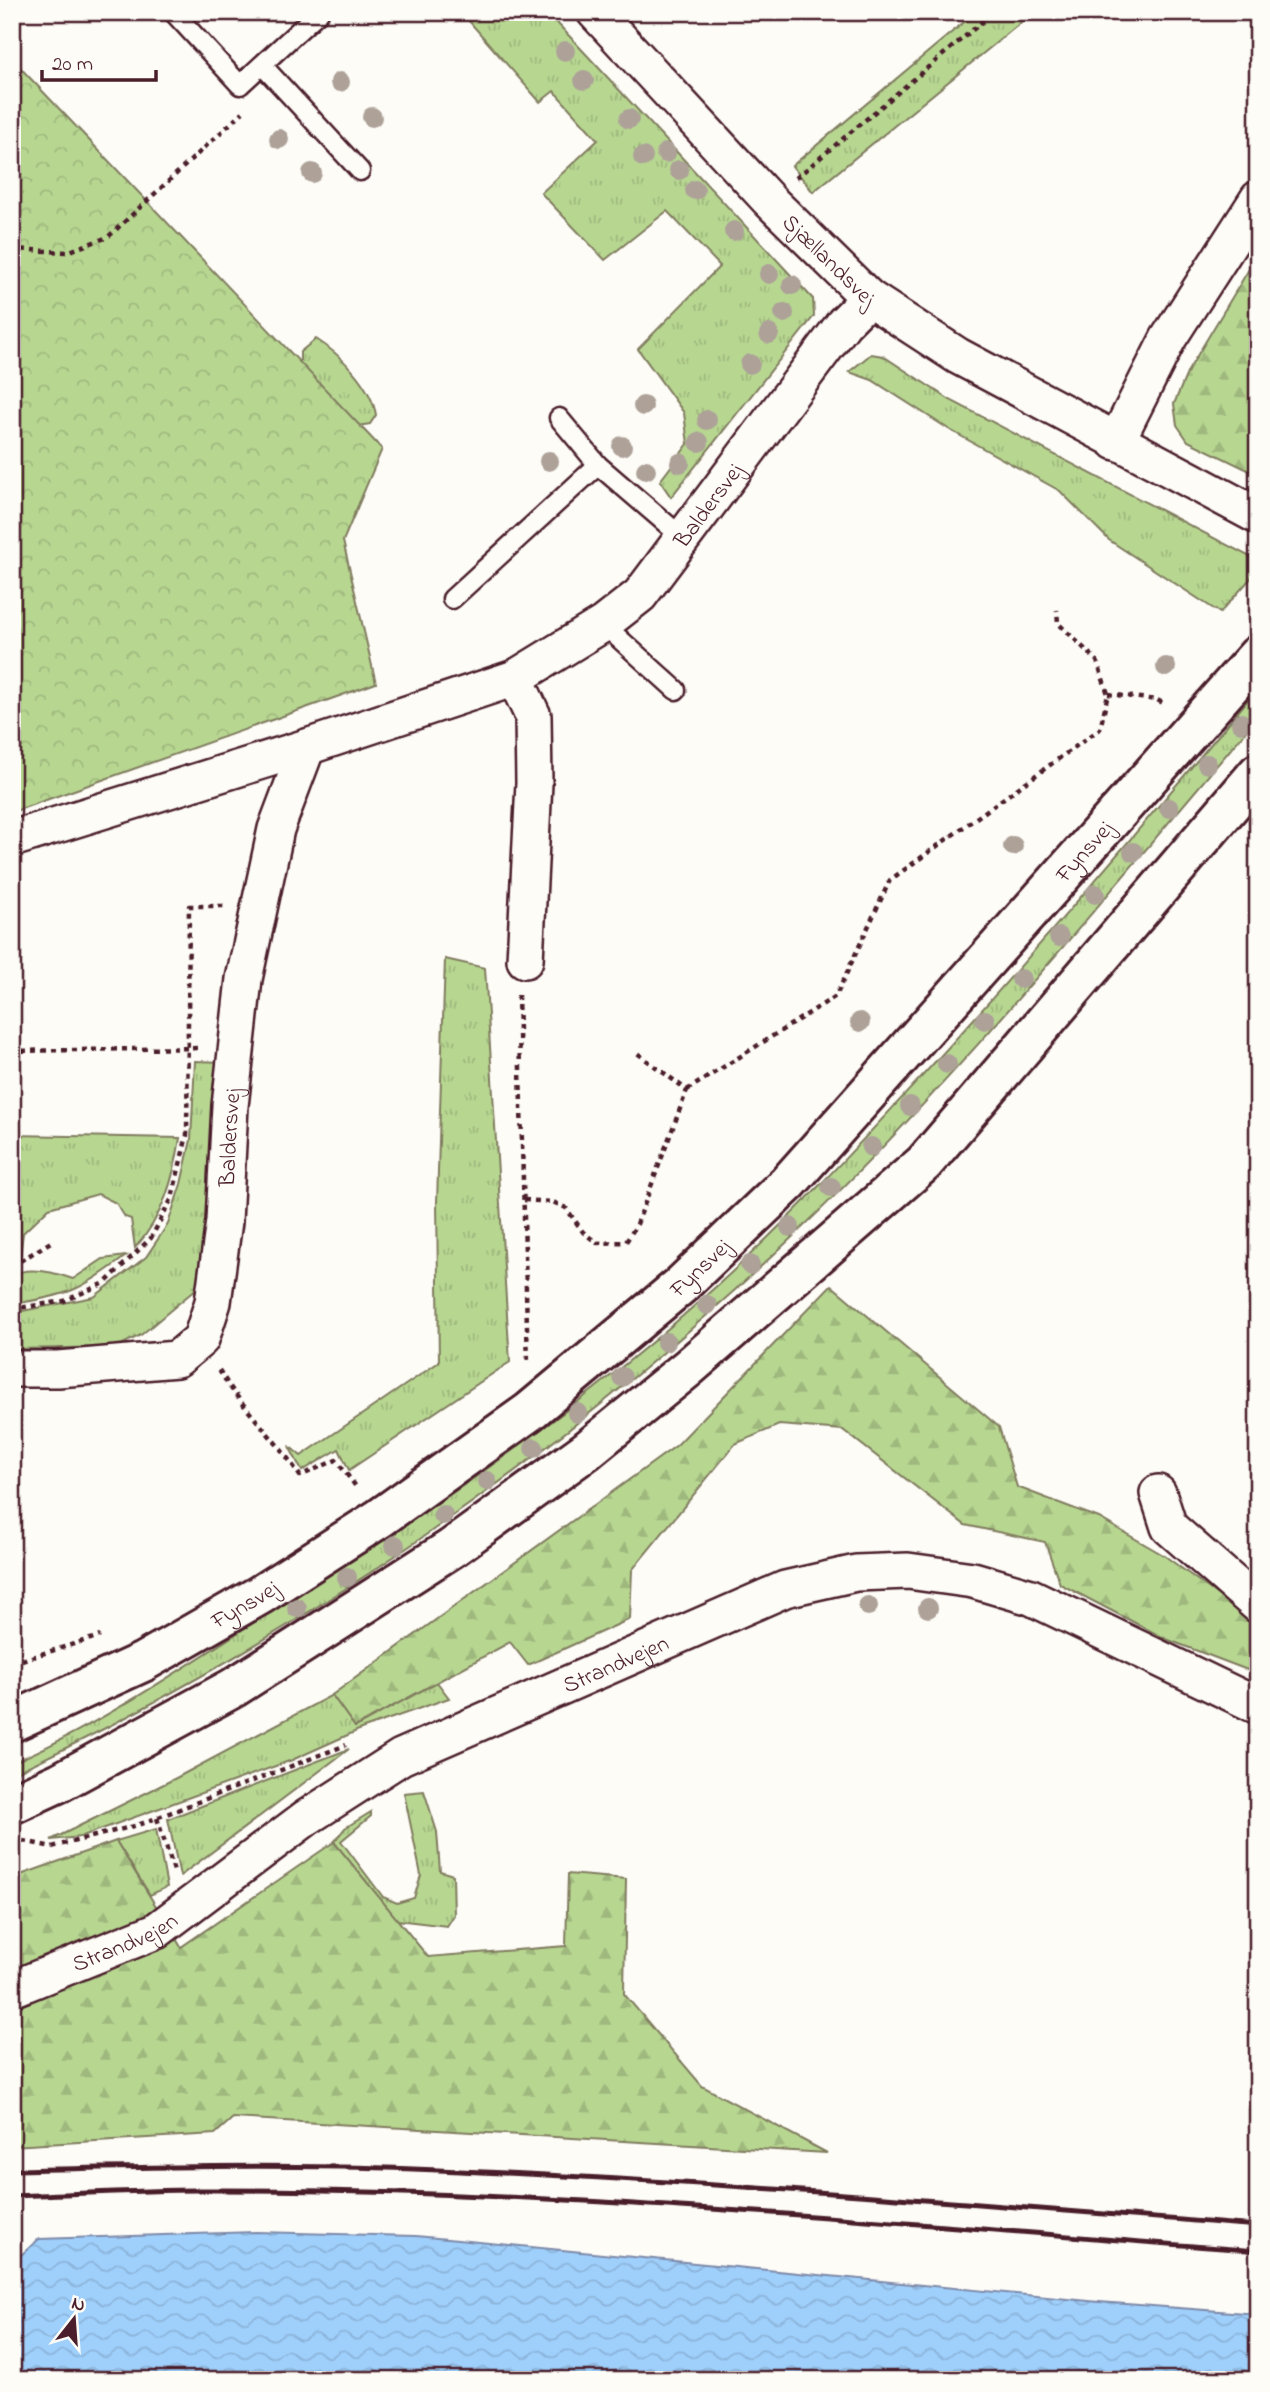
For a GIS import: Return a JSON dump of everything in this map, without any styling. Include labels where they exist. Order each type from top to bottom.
[{"type":"main road","name":"Fynsvej","points":[[12,1722],[143,1662],[260,1595],[380,1518],[529,1412],[681,1286],[788,1183],[1258,655]]},
{"type":"main road","points":[[12,1804],[60,1782],[233,1688],[452,1548],[586,1451],[688,1368],[924,1163],[1258,773]]},
{"type":"street","name":"Sjællandsvej","points":[[595,12],[769,200],[869,298],[958,356],[1258,516]]},
{"type":"street","points":[[1116,442],[1168,340],[1258,199]]},
{"type":"street","name":"Baldersvej","points":[[12,839],[307,747],[515,678],[603,624],[640,595],[844,323],[869,298]]},
{"type":"street","points":[[515,678],[533,716],[534,783],[525,960]]},
{"type":"street","name":"Baldersvej","points":[[201,1339],[213,1302],[224,1221],[244,979],[276,829],[307,747]]},
{"type":"street","points":[[12,1369],[58,1369],[177,1359],[201,1339]]},
{"type":"street","points":[[1158,1493],[1169,1527],[1258,1605]]},
{"type":"street","name":"Strandvejen","points":[[12,1989],[156,1931],[306,1818],[401,1757],[785,1589],[856,1573],[921,1573],[973,1580],[1031,1597],[1258,1706]]},
{"type":"lane","points":[[173,12],[240,85],[319,12]]},
{"type":"lane","points":[[262,65],[360,171]]},
{"type":"lane","points":[[559,418],[598,466],[683,538]]},
{"type":"lane","points":[[452,599],[598,466]]},
{"type":"lane","points":[[603,624],[676,690]]},
{"type":"path","points":[[980,12],[986,19]]},
{"type":"path","points":[[769,200],[994,12]]},
{"type":"path","points":[[12,249],[67,253],[107,237],[246,110],[240,85]]},
{"type":"path","points":[[524,1200],[553,1202],[566,1208],[583,1232],[597,1243],[625,1242],[637,1224],[687,1090],[836,996],[890,880],[1100,729],[1108,694],[1097,661],[1058,623],[1057,610]]},
{"type":"path","points":[[1108,694],[1157,699],[1200,723]]},
{"type":"path","points":[[12,1309],[64,1301],[105,1283],[150,1238],[172,1198],[187,1135],[189,906],[260,906]]},
{"type":"path","points":[[525,960],[518,993],[529,1412]]},
{"type":"path","points":[[12,1051],[237,1048]]},
{"type":"path","points":[[636,1053],[687,1090]]},
{"type":"path","points":[[12,1266],[54,1240]]},
{"type":"path","points":[[201,1339],[234,1395],[279,1445],[300,1476],[336,1460],[380,1518]]},
{"type":"path","points":[[12,1839],[52,1847],[157,1818],[350,1744]]},
{"type":"path","points":[[157,1818],[177,1881],[192,1903]]},
{"type":"green space","points":[[461,12],[547,12],[813,299],[814,316],[671,497],[660,481],[688,444],[684,413],[638,349],[720,266],[667,211],[605,260],[541,193],[598,140],[554,91],[540,102]]},
{"type":"green space","points":[[976,12],[1034,12],[813,192],[792,166]]},
{"type":"green space","points":[[12,59],[382,449],[343,541],[376,683],[12,812]]},
{"type":"green space","points":[[1258,254],[1258,475],[1188,441],[1177,425],[1174,404],[1188,371]]},
{"type":"green space","points":[[316,339],[353,371],[368,393],[376,415],[370,424],[358,426],[300,366],[300,352]]},
{"type":"green space","points":[[871,354],[883,356],[950,400],[1258,561],[1258,570],[1220,613],[1109,540],[1060,491],[950,430],[872,380],[849,372]]},
{"type":"green space","points":[[1258,688],[1258,717],[1022,995],[836,1195],[684,1335],[596,1408],[505,1478],[411,1545],[315,1608],[216,1668],[115,1723],[12,1774],[12,1763],[81,1729],[148,1690],[393,1533],[507,1455],[669,1328],[774,1231],[925,1073],[1010,978]]},
{"type":"green space","points":[[445,959],[485,968],[510,1362],[349,1470],[339,1449],[302,1471],[289,1446],[301,1456],[439,1362],[437,1202]]},
{"type":"green space","points":[[195,1061],[223,1062],[203,1283],[141,1335],[117,1347],[12,1349],[12,1313],[94,1297],[146,1257],[168,1224],[191,1140]]},
{"type":"green space","points":[[12,1135],[180,1138],[166,1196],[153,1223],[135,1248],[131,1219],[125,1217],[116,1203],[98,1194],[49,1208],[23,1233],[20,1257],[12,1261]]},
{"type":"green space","points":[[126,1256],[73,1290],[12,1304],[12,1275],[19,1272],[51,1273],[73,1279],[103,1259]]},
{"type":"green space","points":[[831,1285],[999,1427],[1017,1487],[1099,1518],[1165,1556],[1258,1625],[1258,1674],[1166,1639],[1060,1584],[1045,1542],[965,1525],[843,1430],[779,1425],[735,1444],[632,1570],[630,1619],[528,1665],[510,1642],[355,1727],[332,1695],[677,1445]]},
{"type":"green space","points":[[437,1682],[449,1698],[361,1729],[292,1760],[80,1837],[51,1840],[176,1778],[332,1695],[355,1727]]},
{"type":"green space","points":[[349,1749],[180,1876],[168,1819]]},
{"type":"green space","points":[[424,1791],[437,1832],[440,1871],[453,1875],[454,1915],[447,1926],[397,1920],[334,1842],[345,1828],[371,1812],[371,1816],[341,1841],[383,1897],[397,1903],[414,1898],[421,1875],[404,1793]]},
{"type":"green space","points":[[156,1829],[167,1887],[150,1895],[116,1841]]},
{"type":"green space","points":[[116,1841],[181,1947],[334,1842],[428,1957],[566,1946],[568,1874],[626,1879],[624,1994],[702,2086],[827,2153],[233,2118],[215,2134],[12,2146],[12,1878]]},
{"type":"water","points":[[256,2232],[416,2236],[1099,2302],[1258,2314],[1258,2380],[12,2380],[12,2263],[39,2239]]},
{"type":"railway","points":[[12,2170],[163,2167],[413,2169],[836,2193],[1258,2226]]},
{"type":"railway","points":[[12,2196],[200,2190],[465,2195],[729,2210],[1258,2251]]}]
